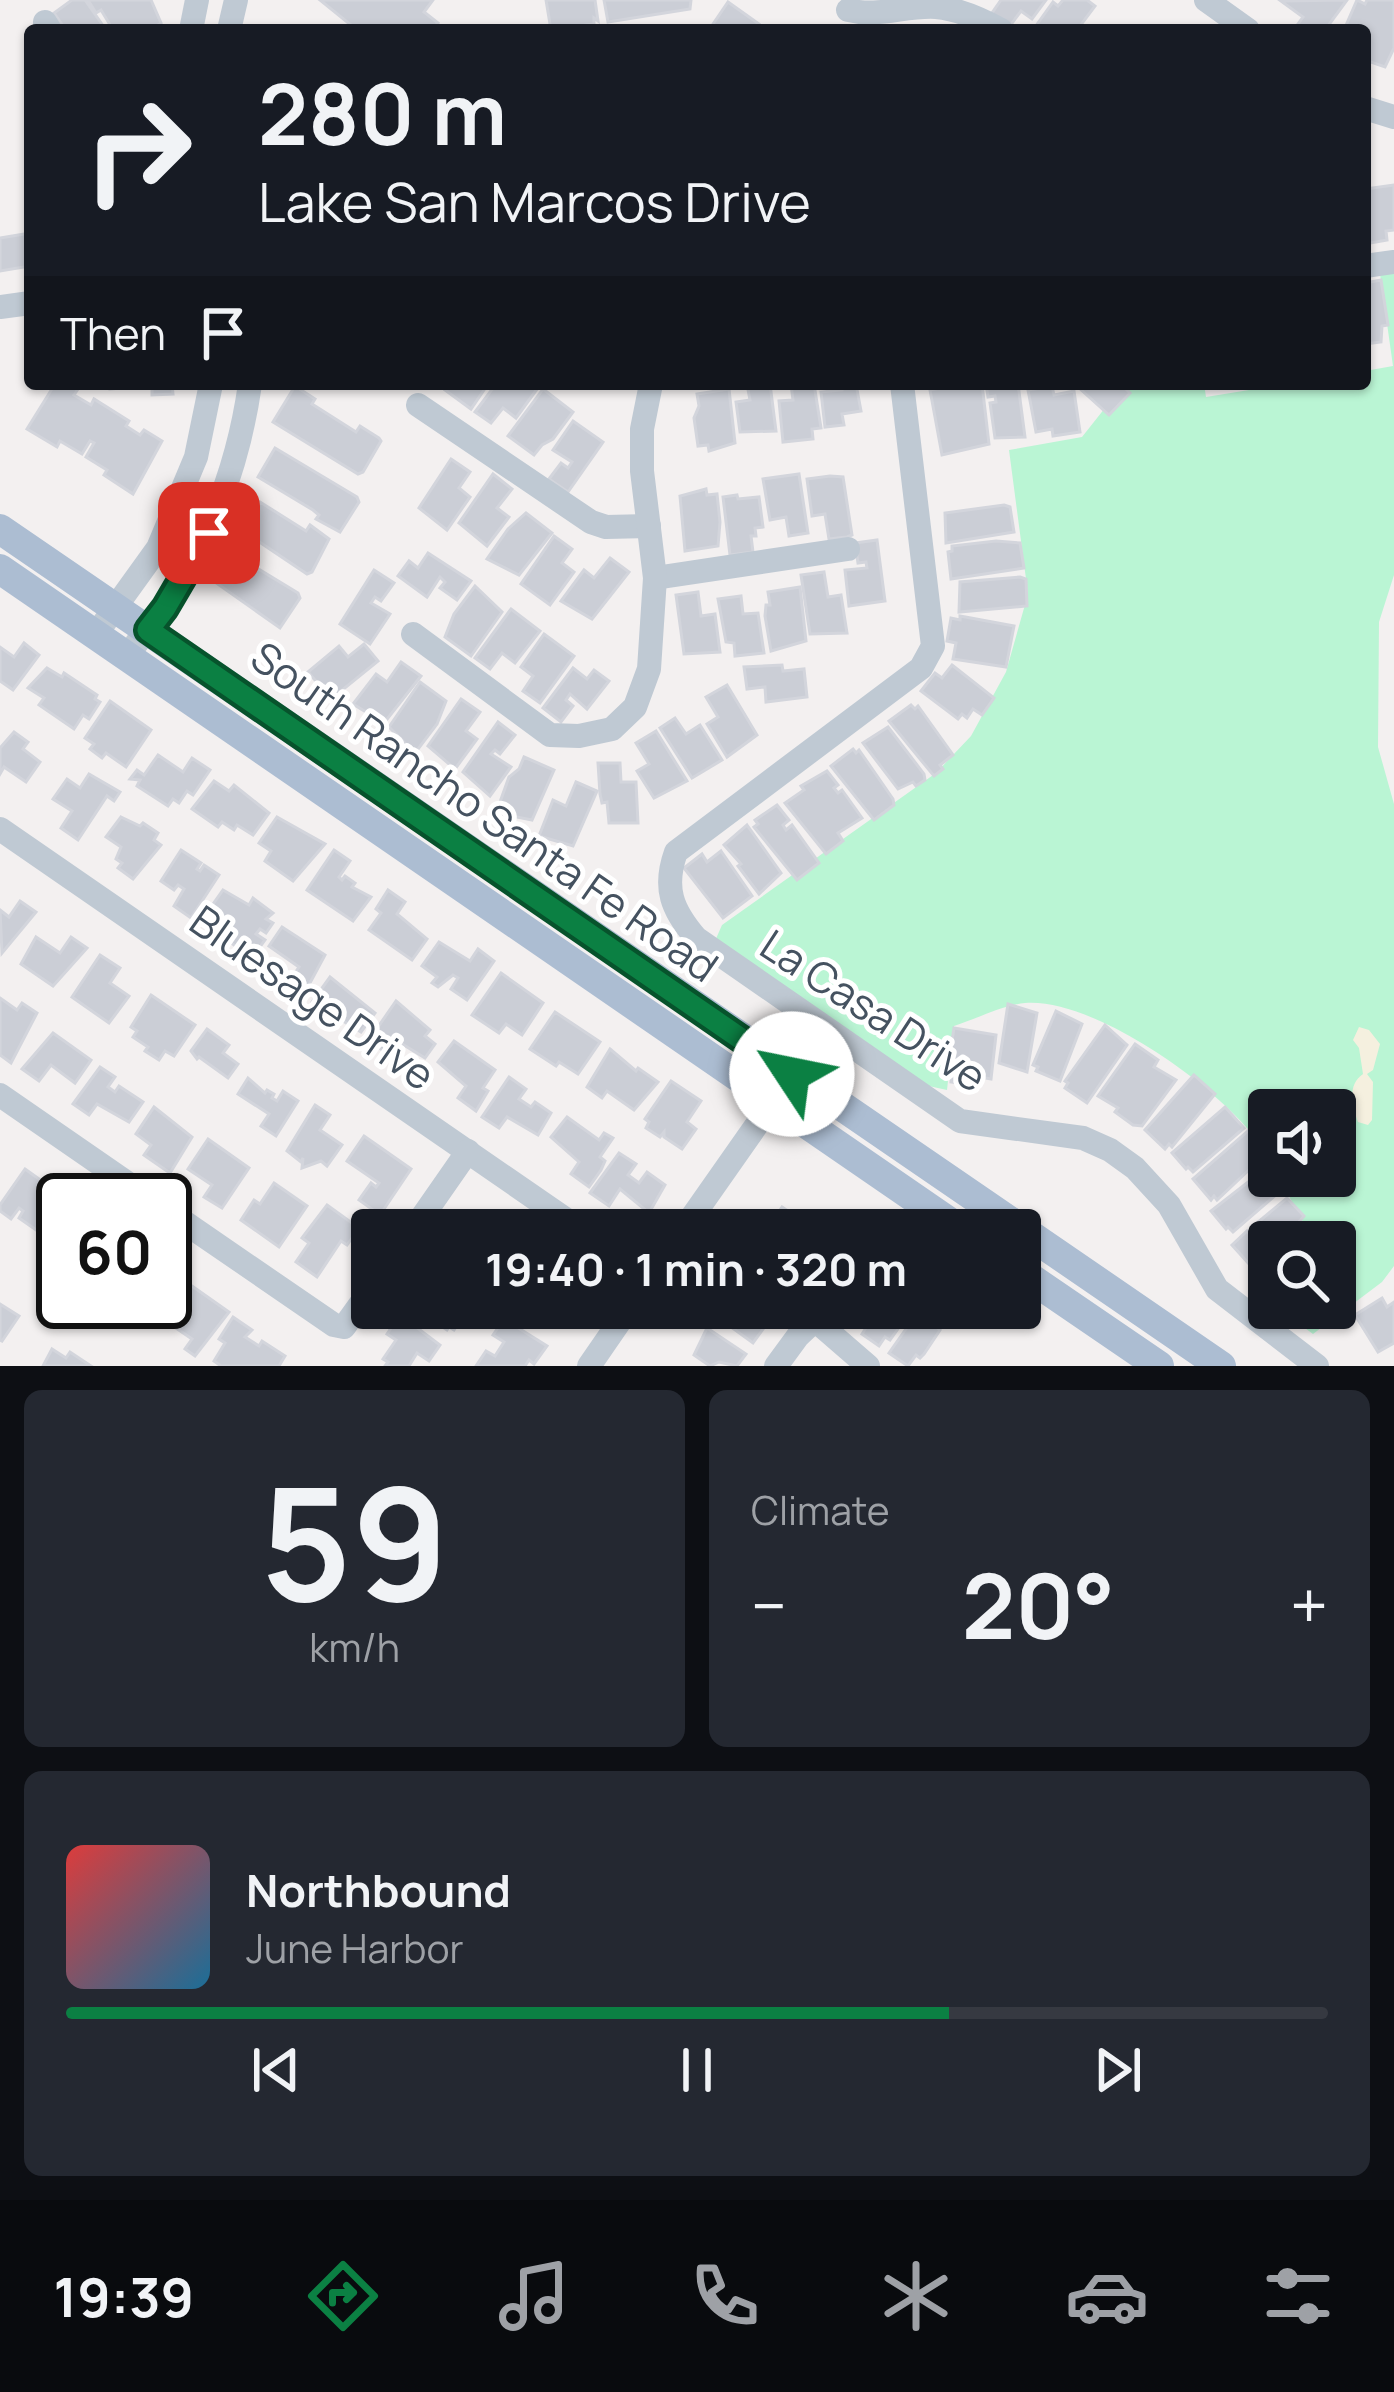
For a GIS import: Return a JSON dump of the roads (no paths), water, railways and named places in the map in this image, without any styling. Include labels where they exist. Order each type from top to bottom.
[{"type":"main road","name":"South Rancho Santa Fe Road","points":[[0,529],[1221,1366]]},
{"type":"main road","name":"South Rancho Santa Fe Road","points":[[0,569],[930,1209]]},
{"type":"main road","points":[[1041,1285],[1159,1366]]},
{"type":"street","points":[[1206,0],[1240,24]]},
{"type":"street","points":[[845,13],[873,15],[935,7],[989,24]]},
{"type":"street","points":[[96,635],[158,548],[196,458],[210,390]]},
{"type":"street","points":[[127,656],[186,574],[222,504],[249,390]]},
{"type":"street","points":[[413,634],[550,735],[579,736],[612,729],[635,707],[649,669],[655,578],[642,471],[642,429],[650,390]]},
{"type":"street","name":"La Casa Drive","points":[[903,390],[933,646],[921,668],[676,852],[668,874],[669,897],[696,938],[960,1121],[1084,1138],[1135,1168],[1169,1205],[1217,1289],[1317,1366]]},
{"type":"street","points":[[418,405],[591,522],[606,527],[649,526]]},
{"type":"street","points":[[655,578],[848,549]]},
{"type":"street","name":"Bluesage Drive","points":[[0,829],[551,1209]]},
{"type":"street","points":[[698,1209],[792,1074]]},
{"type":"street","points":[[0,1095],[113,1173]]},
{"type":"street","points":[[427,1209],[468,1151]]},
{"type":"street","points":[[192,1228],[334,1325],[344,1328],[351,1318]]},
{"type":"street","points":[[589,1366],[615,1329]]},
{"type":"street","points":[[776,1366],[802,1329]]},
{"type":"street","points":[[826,1329],[868,1366]]}]
